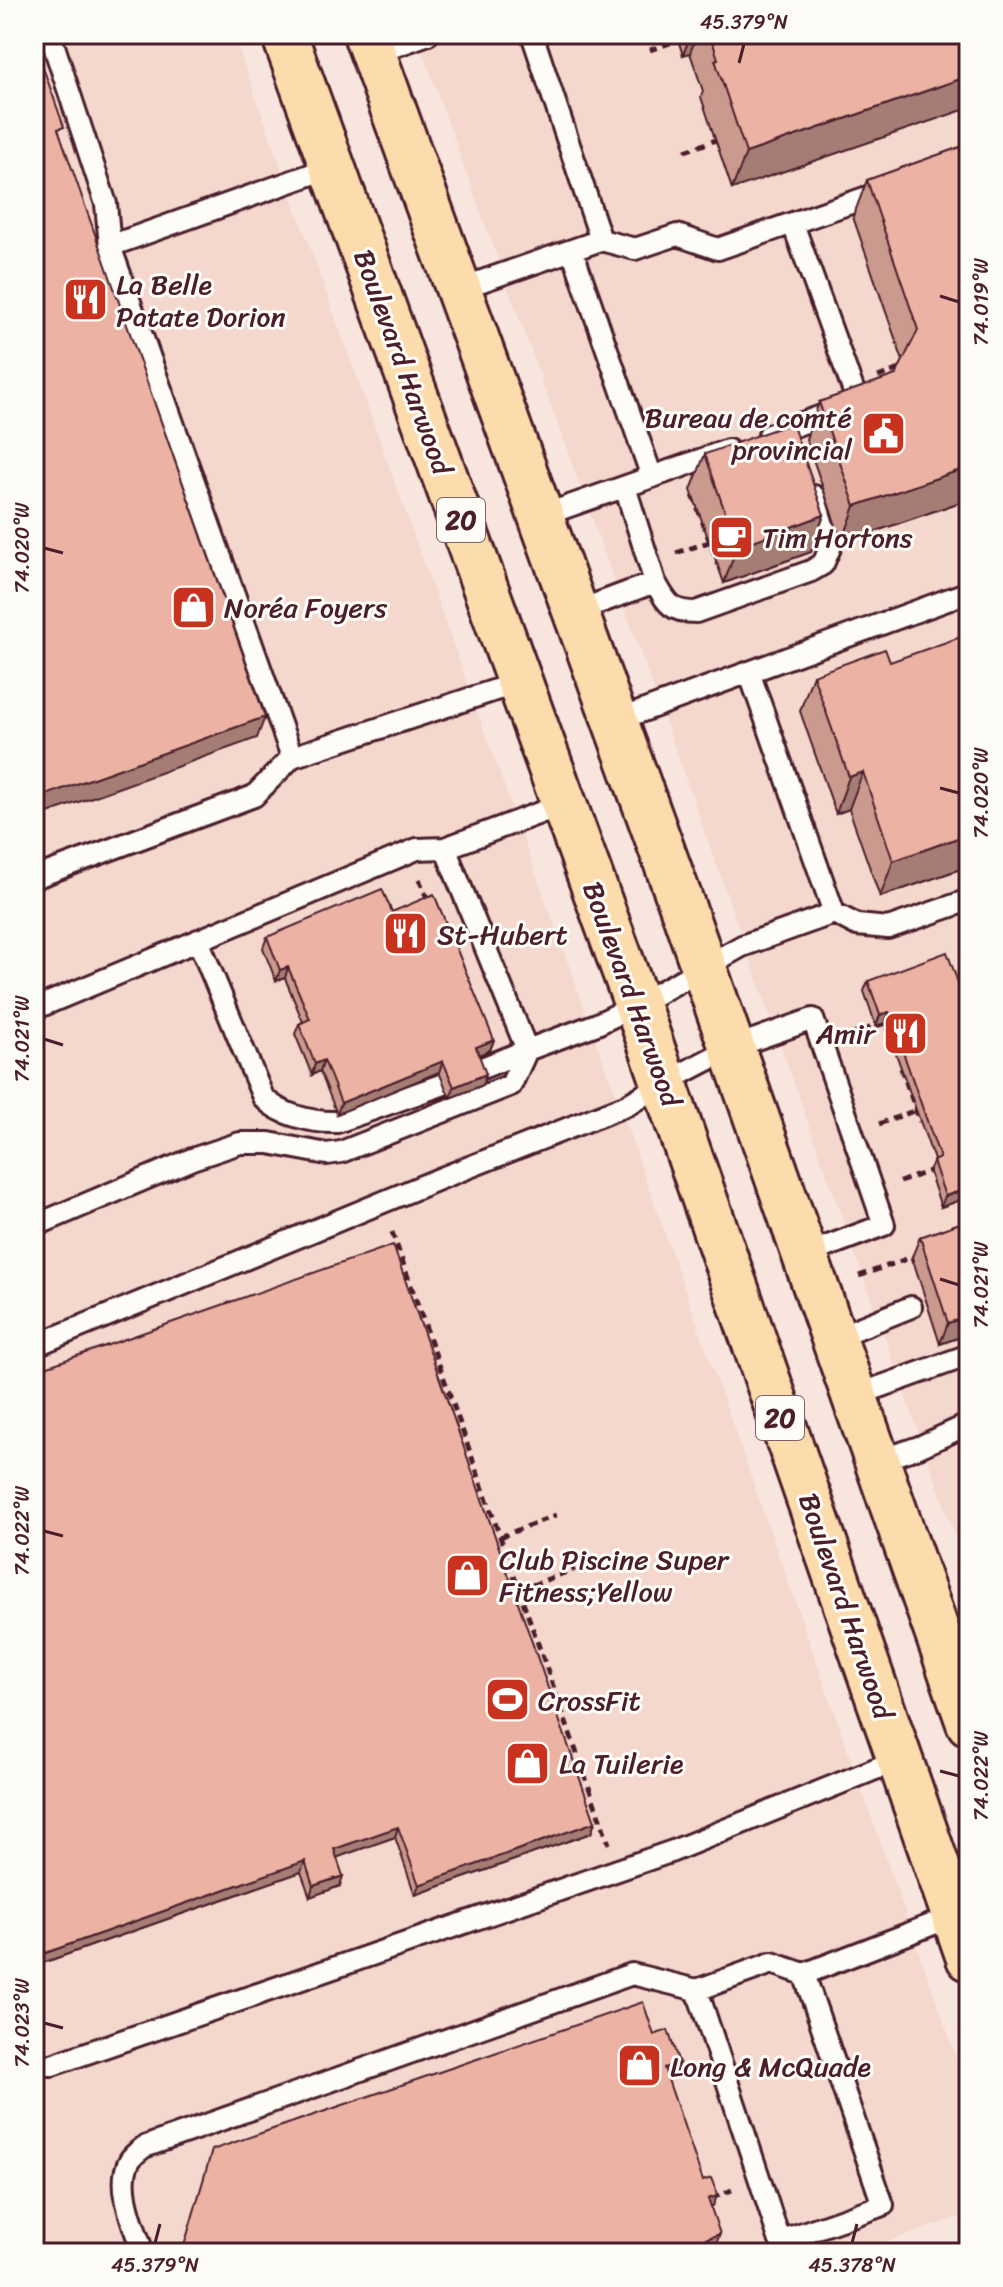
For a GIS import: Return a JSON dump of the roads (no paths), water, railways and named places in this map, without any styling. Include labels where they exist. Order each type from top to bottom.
[{"type":"highway","name":"Boulevard Harwood","points":[[284,34],[637,1005],[969,1958]]},
{"type":"highway","points":[[370,44],[703,967],[969,1723]]},
{"type":"lane","points":[[50,34],[106,204],[110,246],[292,757]]},
{"type":"lane","points":[[370,44],[428,34]]},
{"type":"lane","points":[[532,34],[601,240]]},
{"type":"lane","points":[[110,246],[332,167]]},
{"type":"lane","points":[[459,289],[601,240],[635,249],[677,235],[718,249],[906,184]]},
{"type":"lane","points":[[541,516],[652,477],[793,435],[858,403],[793,224]]},
{"type":"lane","points":[[572,250],[652,477]]},
{"type":"lane","points":[[625,487],[655,582],[668,604],[680,612],[696,612],[823,564],[830,548],[808,480]]},
{"type":"lane","points":[[575,612],[655,582]]},
{"type":"lane","points":[[615,721],[969,592]]},
{"type":"lane","points":[[749,672],[834,913],[857,925],[888,928],[969,900]]},
{"type":"lane","points":[[34,878],[254,796],[292,757],[520,682]]},
{"type":"lane","points":[[34,1009],[417,849],[445,848],[564,804]]},
{"type":"lane","points":[[34,1226],[192,1159],[240,1143],[269,1143],[327,1154],[341,1152],[511,1085],[527,1050],[445,848]]},
{"type":"lane","points":[[477,1070],[597,1024],[742,946],[834,913]]},
{"type":"lane","points":[[198,940],[263,1097],[270,1104],[325,1123],[337,1122],[444,1084]]},
{"type":"lane","points":[[34,1346],[627,1105],[731,1048],[813,1019],[884,1225],[804,1255]]},
{"type":"lane","points":[[834,1338],[911,1307]]},
{"type":"lane","points":[[854,1396],[969,1355]]},
{"type":"lane","points":[[877,1461],[919,1447],[969,1424]]},
{"type":"lane","points":[[34,2062],[52,2065],[673,1851],[900,1759]]},
{"type":"lane","points":[[143,2253],[124,2193],[130,2160],[144,2147],[632,1974],[697,1990],[772,1963],[804,1974],[954,1916]]},
{"type":"lane","points":[[697,1990],[773,2247],[883,2205],[804,1974]]},
{"type":"place","name":"La Belle Patate Dorion","points":[[85,300]]},
{"type":"place","name":"Bureau de comté provincial","points":[[883,433]]},
{"type":"place","name":"Tim Hortons","points":[[731,537]]},
{"type":"place","name":"Noréa Foyers","points":[[193,607]]},
{"type":"place","name":"St-Hubert","points":[[406,934]]},
{"type":"place","name":"Amir","points":[[906,1033]]},
{"type":"place","name":"Club Piscine Super Fitness;Yellow","points":[[468,1575]]},
{"type":"place","name":"CrossFit","points":[[507,1700]]},
{"type":"place","name":"La Tuilerie","points":[[528,1763]]},
{"type":"place","name":"Long & McQuade","points":[[639,2066]]}]
